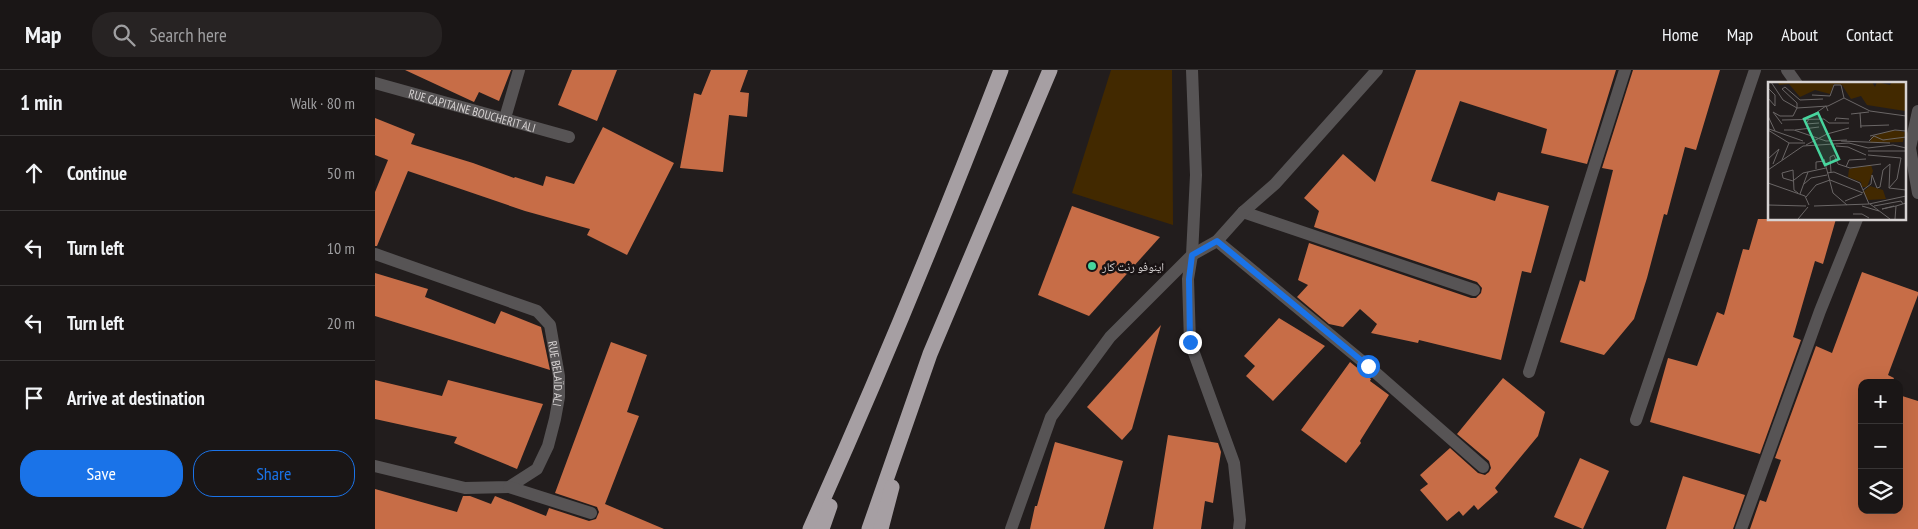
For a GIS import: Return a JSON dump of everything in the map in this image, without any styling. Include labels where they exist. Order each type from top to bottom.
[{"type":"highway","points":[[810,529],[864,410],[1001,70]]},
{"type":"highway","points":[[869,529],[930,354],[1050,70]]},
{"type":"highway","points":[[881,529],[921,381]]},
{"type":"highway","points":[[822,529],[864,410]]},
{"type":"street","points":[[505,118],[519,70]]},
{"type":"street","points":[[1192,70],[1196,175],[1189,279],[1190,342],[1234,463],[1241,520],[1239,529]]},
{"type":"street","points":[[1011,529],[1051,417],[1110,337],[1192,255],[1217,241],[1243,212],[1275,184],[1377,70]]},
{"type":"street","points":[[1529,372],[1625,70]]},
{"type":"street","points":[[1636,420],[1755,70]]},
{"type":"street","points":[[1787,70],[1796,82]]},
{"type":"street","name":"RUE CAPITAINE BOUCHERIT ALI","points":[[375,83],[569,137]]},
{"type":"street","points":[[1918,111],[1907,151],[1918,194]]},
{"type":"street","points":[[1243,212],[1474,290]]},
{"type":"street","points":[[1741,529],[1820,311],[1857,220]]},
{"type":"street","points":[[1217,241],[1368,366],[1483,467]]},
{"type":"street","name":"RUE BELAÏD ALI","points":[[375,254],[537,311],[549,325],[559,376],[559,397],[551,437],[537,470],[509,487],[465,488],[375,466]]},
{"type":"street","points":[[509,487],[591,513]]},
{"type":"shaded area","points":[[1111,70],[1172,70],[1173,225],[1072,193]]},
{"type":"building","points":[[405,70],[511,70],[499,101],[479,92],[474,102]]},
{"type":"building","points":[[572,70],[617,70],[597,121],[558,105]]},
{"type":"building","points":[[711,70],[748,70],[740,92],[749,93],[747,117],[729,115],[723,172],[680,168],[694,93],[701,95]]},
{"type":"building","points":[[1416,70],[1616,70],[1587,164],[1541,153],[1547,129],[1460,101],[1431,181],[1495,201],[1498,192],[1549,206],[1531,273],[1522,271],[1501,360],[1419,340],[1418,343],[1371,333],[1377,324],[1360,309],[1343,327],[1329,324],[1297,297],[1308,285],[1298,280],[1309,243],[1471,298],[1476,298],[1481,293],[1482,288],[1477,282],[1314,227],[1319,211],[1304,198],[1343,154],[1375,182]]},
{"type":"building","points":[[1633,70],[1720,70],[1696,150],[1685,147],[1667,215],[1664,214],[1634,319],[1604,355],[1560,342],[1580,280],[1585,282],[1613,170],[1602,168]]},
{"type":"building","points":[[375,118],[415,134],[411,144],[543,186],[546,176],[574,184],[603,127],[674,163],[627,255],[587,235],[590,229],[525,211],[408,171],[377,246],[375,246],[375,192],[388,160],[375,155]]},
{"type":"building","name":"اينوفو رنت كار","points":[[1072,206],[1160,237],[1089,316],[1038,295]]},
{"type":"building","points":[[1758,219],[1836,220],[1823,264],[1815,261],[1793,337],[1801,340],[1760,454],[1650,422],[1668,358],[1697,366],[1717,312],[1724,315],[1743,249],[1749,250]]},
{"type":"building","points":[[1862,272],[1918,292],[1888,375],[1894,379],[1858,379],[1858,514],[1903,514],[1903,396],[1918,401],[1918,529],[1750,529],[1760,500],[1766,502],[1781,460],[1775,458],[1816,346],[1832,353]]},
{"type":"building","points":[[375,273],[428,289],[425,297],[495,324],[501,311],[541,327],[550,370],[375,316]]},
{"type":"building","points":[[1279,318],[1325,346],[1273,401],[1246,376],[1255,366],[1244,356]]},
{"type":"building","points":[[1161,325],[1132,429],[1122,440],[1087,407]]},
{"type":"building","points":[[611,342],[647,355],[627,412],[639,416],[605,504],[664,529],[375,529],[375,489],[457,512],[463,496],[470,496],[491,504],[495,496],[546,516],[549,508],[589,521],[596,519],[599,512],[597,507],[555,493]]},
{"type":"building","points":[[1350,362],[1371,379],[1370,381],[1389,395],[1360,441],[1361,443],[1346,463],[1301,430]]},
{"type":"building","points":[[1503,378],[1545,412],[1538,436],[1495,488],[1498,492],[1478,510],[1474,505],[1463,516],[1459,511],[1447,521],[1420,490],[1428,484],[1420,475],[1450,448],[1478,473],[1485,475],[1489,472],[1491,468],[1489,461],[1457,434]]},
{"type":"building","points":[[375,380],[442,396],[448,380],[543,404],[517,469],[454,443],[457,437],[375,419]]},
{"type":"building","points":[[1168,435],[1218,443],[1221,452],[1213,503],[1205,501],[1201,529],[1153,529]]},
{"type":"building","points":[[1055,442],[1123,461],[1104,529],[1030,529],[1035,506],[1037,506]]},
{"type":"building","points":[[1580,458],[1609,471],[1583,529],[1554,517]]},
{"type":"building","points":[[1683,476],[1745,495],[1733,529],[1666,529]]},
{"type":"place","name":"اينوفو رنت كار","points":[[1092,266]]},
{"type":"route","points":[[1190,342],[1189,279],[1192,255],[1217,241],[1368,366]]}]
